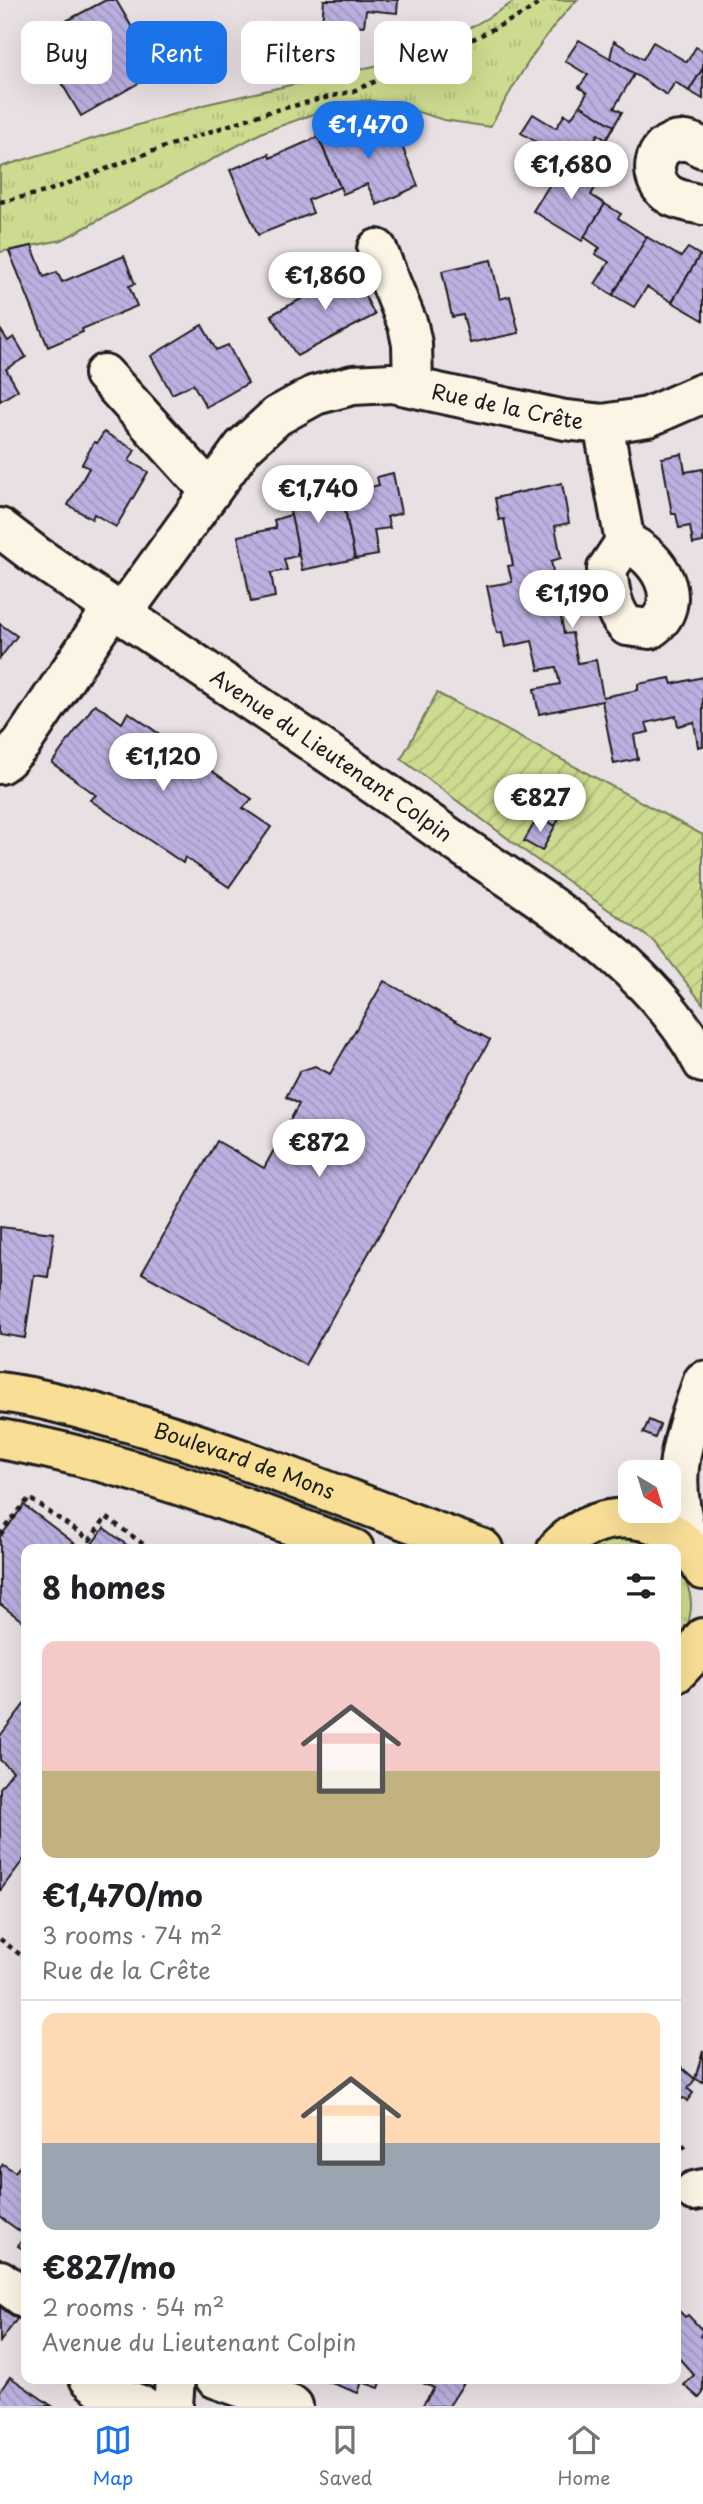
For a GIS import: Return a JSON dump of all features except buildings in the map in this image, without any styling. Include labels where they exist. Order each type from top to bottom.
[{"type":"main road","name":"Boulevard de Mons","points":[[0,1392],[86,1410],[183,1438],[470,1544]]},
{"type":"main road","name":"Boulevard de Mons","points":[[0,1439],[103,1461],[156,1476],[228,1500],[341,1544]]},
{"type":"main road","points":[[563,1544],[581,1528],[616,1512],[616,1518],[645,1520],[670,1531],[697,1560]]},
{"type":"main road","points":[[681,1668],[694,1655],[703,1638]]},
{"type":"main road","points":[[681,1681],[703,1679]]},
{"type":"street","points":[[703,148],[682,141],[671,144],[660,150],[655,159],[654,171],[658,183],[670,195],[703,205]]},
{"type":"street","name":"Rue de la Crête","points":[[377,248],[408,325],[412,344],[413,386]]},
{"type":"street","points":[[104,374],[210,491]]},
{"type":"street","name":"Rue de la Crête","points":[[0,764],[22,743],[117,611],[243,447],[261,428],[296,404],[324,392],[354,385],[392,383],[565,420],[603,424],[648,417],[703,393]]},
{"type":"street","name":"Rue de la Crête","points":[[603,424],[625,542]]},
{"type":"street","name":"Avenue du Lieutenant Colpin","points":[[0,528],[598,941],[657,994],[692,1042],[703,1063]]},
{"type":"street","points":[[697,1560],[677,1501],[677,1477],[687,1428],[703,1381]]},
{"type":"street","points":[[667,1460],[687,1428]]},
{"type":"street","points":[[94,2384],[117,2397],[144,2406]]},
{"type":"street","points":[[173,2406],[175,2384]]},
{"type":"street","points":[[232,2384],[293,2406]]},
{"type":"path","points":[[0,202],[45,192],[265,113],[353,91],[467,42],[544,0]]},
{"type":"path","points":[[0,1535],[29,1498],[90,1540],[106,1517],[143,1544]]},
{"type":"path","points":[[0,1939],[21,1955]]},
{"type":"green space","points":[[516,0],[577,0],[540,45],[490,127],[444,120],[369,100],[345,103],[263,132],[62,240],[0,252],[0,167],[207,104],[295,84],[360,84],[360,69],[374,66],[374,84],[472,84],[472,26]]},
{"type":"green space","points":[[437,693],[703,835],[703,1004],[655,942],[534,858],[401,759]]},
{"type":"green space","points":[[627,1537],[653,1544],[597,1544]]},
{"type":"green space","points":[[681,1571],[691,1604],[688,1625],[681,1638]]}]
